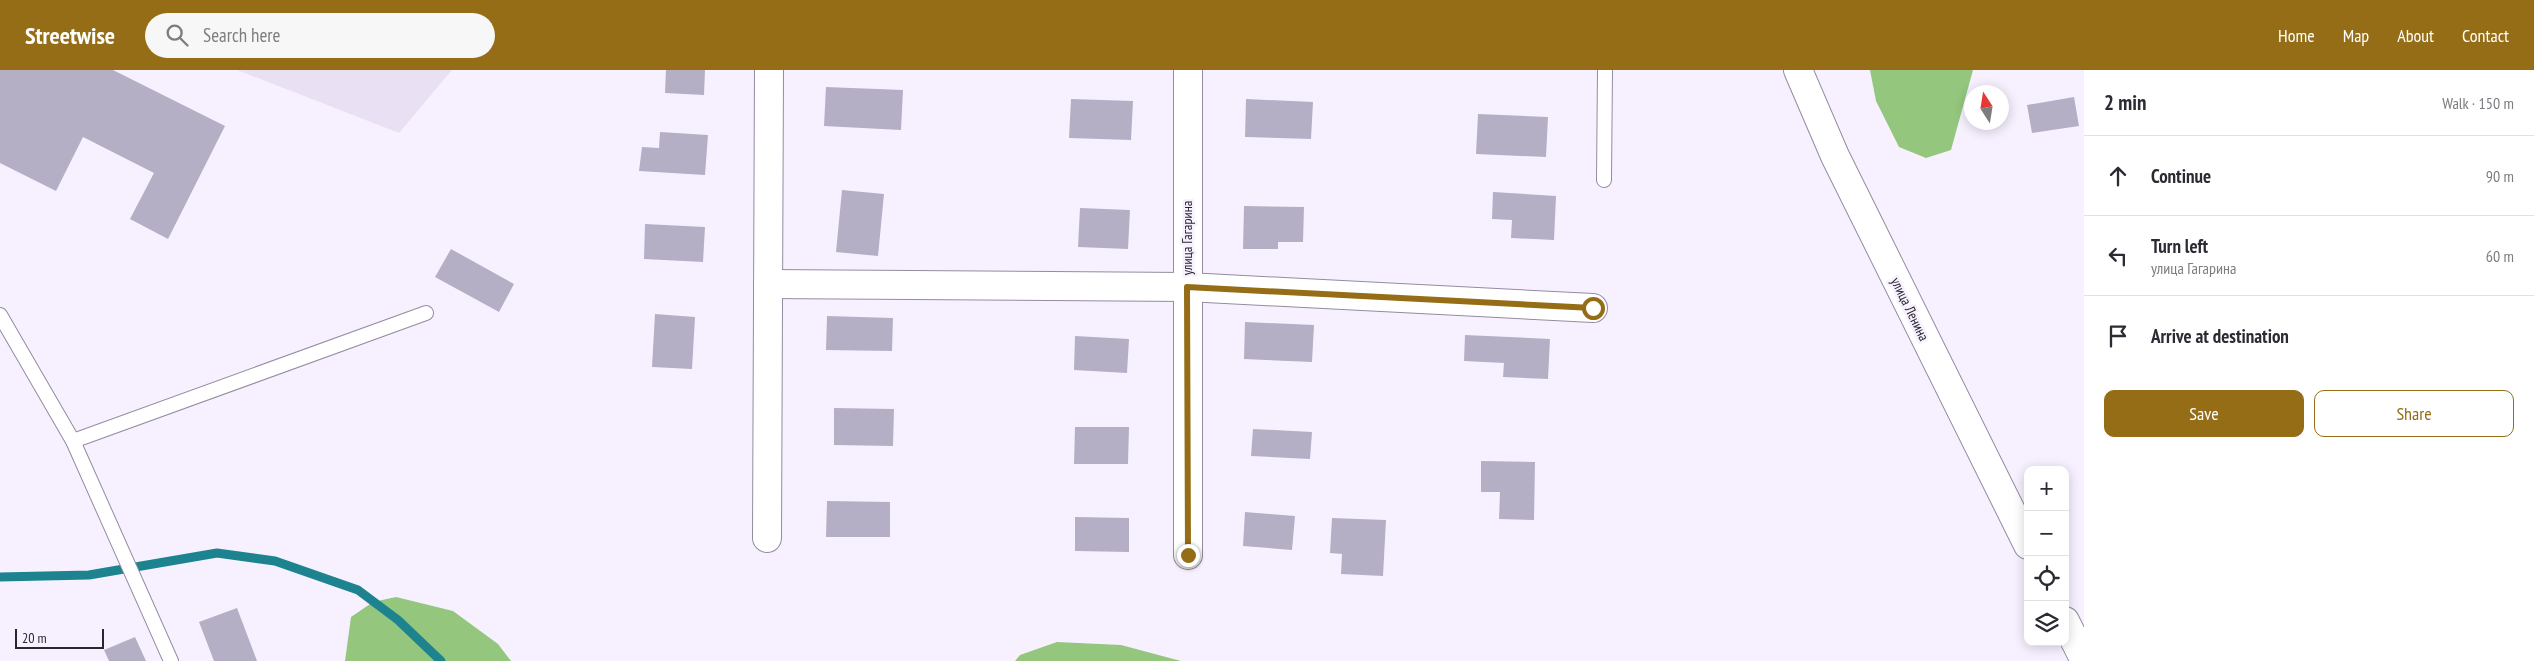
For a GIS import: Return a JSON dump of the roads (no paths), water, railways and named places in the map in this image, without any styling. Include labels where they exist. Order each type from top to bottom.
[{"type":"street","points":[[767,538],[768,70]]},
{"type":"street","name":"улица Гагарина","points":[[1188,70],[1188,555]]},
{"type":"street","name":"улица Ленина","points":[[1798,70],[1835,156],[2024,537]]},
{"type":"street","points":[[768,284],[1187,287],[1593,308]]},
{"type":"street","points":[[2069,629],[2084,658]]},
{"type":"lane","points":[[1604,180],[1605,70]]},
{"type":"lane","points":[[72,441],[426,313]]},
{"type":"lane","points":[[0,315],[72,441],[171,661]]},
{"type":"waterway","points":[[0,577],[89,575],[217,553],[275,561],[358,590],[398,620],[441,661]]}]
